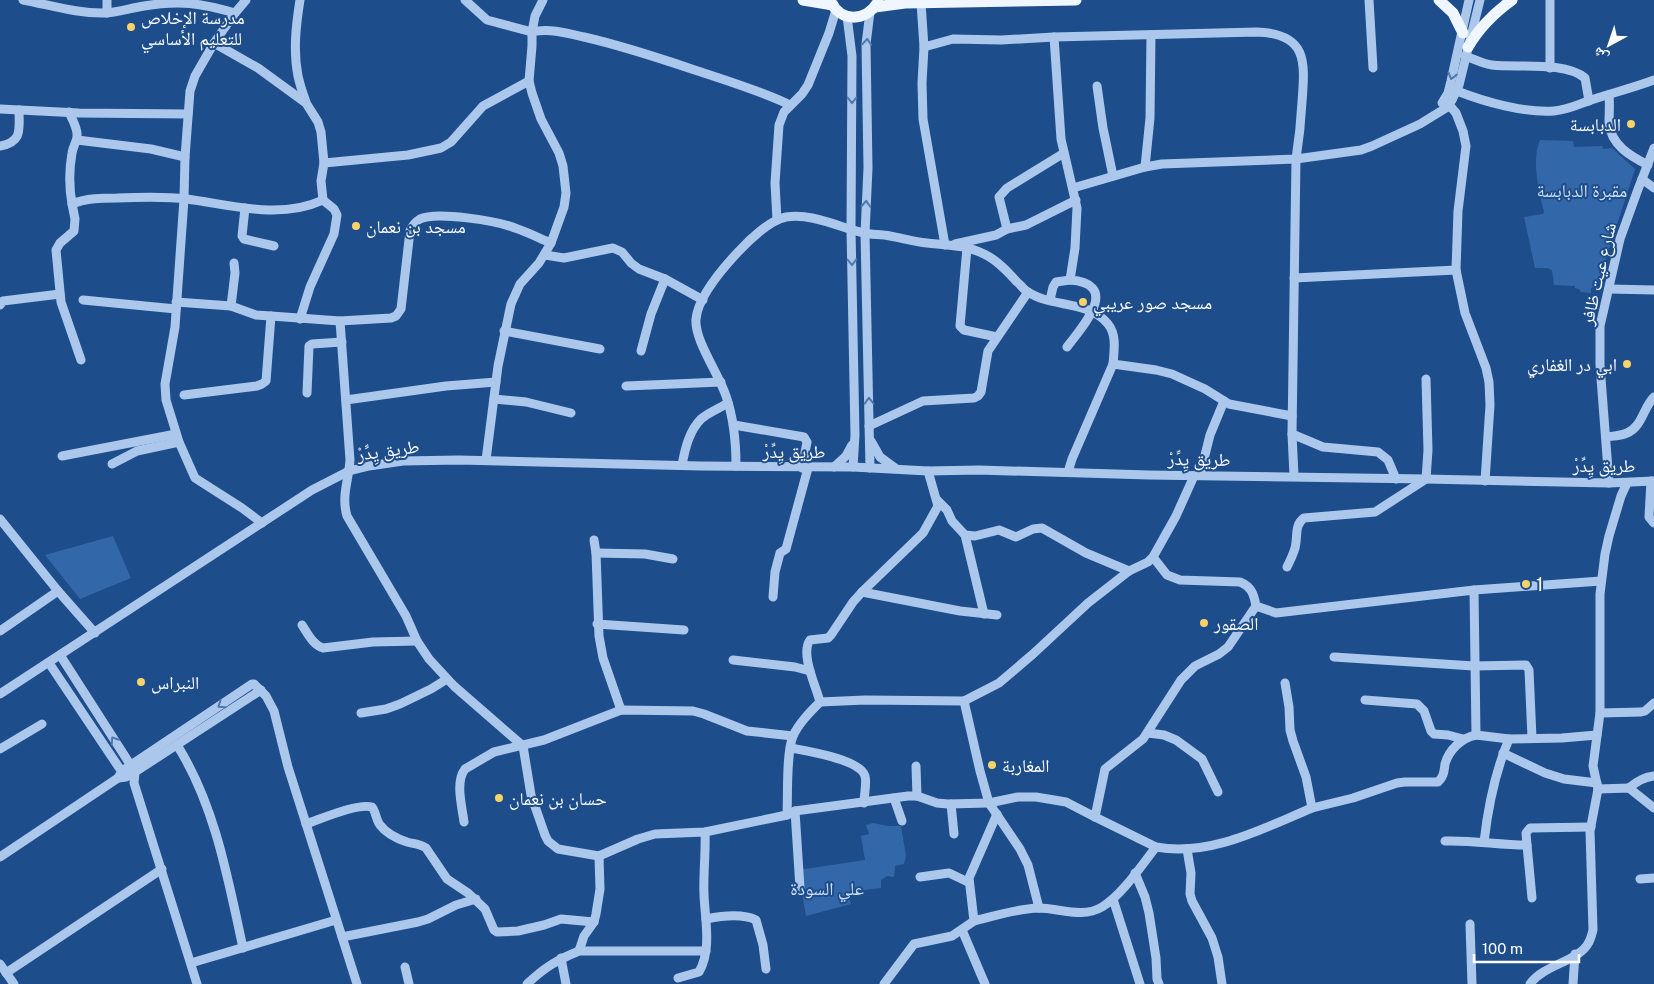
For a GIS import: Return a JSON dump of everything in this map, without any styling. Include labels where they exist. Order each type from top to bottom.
[{"type":"main road","points":[[803,0],[833,5],[846,16],[859,17],[874,6],[902,3],[1076,0]]},
{"type":"main road","points":[[1439,0],[1453,13],[1463,33]]},
{"type":"main road","points":[[1467,52],[1474,37],[1492,16],[1512,0]]},
{"type":"street","points":[[23,0],[81,12],[107,13],[163,3],[188,2],[206,4],[235,12]]},
{"type":"street","points":[[107,0],[107,13]]},
{"type":"street","points":[[246,0],[235,12],[214,43],[195,76],[190,91],[184,157],[184,199],[176,306],[165,384],[166,400],[178,438],[195,478],[262,523]]},
{"type":"street","points":[[300,0],[295,46],[298,75],[306,103],[318,122],[321,132],[324,163],[321,181],[323,200],[334,209],[337,215],[331,244],[310,287],[300,319]]},
{"type":"street","points":[[465,0],[487,20],[532,32],[539,30],[560,31],[608,42],[756,90],[790,105]]},
{"type":"street","points":[[486,460],[496,382],[508,312],[516,291],[524,278],[545,254],[551,243],[564,207],[566,193],[563,166],[559,152],[541,119],[529,81],[532,32],[535,16],[543,0]]},
{"type":"street","points":[[1369,0],[1373,68]]},
{"type":"street","points":[[1447,102],[1469,0]]},
{"type":"street","points":[[1073,188],[1145,168],[1172,164],[1296,159],[1361,150],[1387,140],[1434,116],[1457,91],[1480,0]]},
{"type":"street","points":[[1550,0],[1550,68]]},
{"type":"street","points":[[921,3],[924,47],[923,119],[947,245]]},
{"type":"street","points":[[777,220],[775,183],[779,125],[784,112],[808,85],[829,33],[833,5]]},
{"type":"street","points":[[870,468],[865,233],[868,168],[866,44],[874,6]]},
{"type":"street","points":[[846,16],[852,56],[855,435],[853,467]]},
{"type":"street","points":[[924,47],[953,39],[1002,40],[1054,36],[1264,32],[1278,34],[1292,42],[1300,52],[1304,62],[1302,109],[1296,159],[1292,416],[1294,476]]},
{"type":"street","points":[[1145,168],[1150,118],[1151,35]]},
{"type":"street","points":[[1054,36],[1058,105],[1064,153],[1076,200],[1075,248],[1070,280]]},
{"type":"street","points":[[214,43],[258,68],[306,103]]},
{"type":"street","points":[[1467,52],[1492,65],[1573,71],[1585,78],[1589,101]]},
{"type":"street","points":[[1457,91],[1495,104],[1541,111],[1570,108],[1654,80]]},
{"type":"street","points":[[324,163],[408,155],[442,148],[451,142],[483,106],[529,81]]},
{"type":"street","points":[[1097,86],[1103,128],[1114,176]]},
{"type":"street","points":[[1609,95],[1610,126],[1616,141],[1627,154],[1648,165]]},
{"type":"street","points":[[1447,102],[1456,113],[1466,146],[1458,211],[1456,270],[1465,313],[1489,382],[1490,405],[1485,481]]},
{"type":"street","points":[[0,109],[188,114]]},
{"type":"street","points":[[0,146],[10,144],[17,137],[20,130],[20,110]]},
{"type":"street","points":[[69,112],[77,131],[77,140],[72,151],[69,190],[75,219],[74,231],[60,243],[56,250],[60,294],[81,360]]},
{"type":"street","points":[[77,140],[151,149],[184,157]]},
{"type":"street","name":"شارع عيت ظافر","points":[[1609,483],[1600,365],[1600,326],[1620,239],[1654,148]]},
{"type":"street","points":[[1007,229],[999,197],[1007,188],[1064,153]]},
{"type":"street","points":[[1642,179],[1654,188]]},
{"type":"street","points":[[72,204],[89,199],[128,197],[184,199],[280,211],[306,207],[323,200]]},
{"type":"street","points":[[947,245],[996,235],[1007,229],[1026,225],[1076,200]]},
{"type":"street","points":[[245,208],[242,236],[244,239],[274,246]]},
{"type":"street","points":[[83,300],[176,306],[231,306],[256,314],[300,319],[340,321],[387,319],[396,316],[401,309],[410,231],[412,226],[421,219],[445,217],[495,223],[514,227],[551,243]]},
{"type":"street","points":[[736,466],[734,425],[721,382],[697,329],[698,312],[707,292],[738,253],[777,220],[792,217],[825,220],[865,233],[967,248],[995,260],[1028,292],[1093,312],[1108,324],[1113,334],[1113,364],[1072,458],[1068,472]]},
{"type":"street","points":[[545,254],[564,258],[613,248],[622,252],[639,269],[665,279],[703,300]]},
{"type":"street","points":[[967,248],[960,326],[964,330],[997,337]]},
{"type":"street","points":[[231,306],[235,273],[234,263]]},
{"type":"street","points":[[1294,278],[1456,270]]},
{"type":"street","points":[[641,350],[650,314],[665,279]]},
{"type":"street","points":[[1050,300],[1056,282],[1070,280],[1085,283],[1093,289],[1096,297],[1093,312],[1067,347]]},
{"type":"street","points":[[1609,289],[1654,290]]},
{"type":"street","points":[[869,426],[923,401],[974,398],[978,396],[981,392],[988,351],[1028,292]]},
{"type":"street","points":[[1,302],[60,294]]},
{"type":"street","points":[[184,395],[257,386],[266,381],[271,316]]},
{"type":"street","points":[[340,321],[349,471],[344,494],[347,516],[429,659],[447,679],[523,746],[531,795],[545,836],[558,849],[599,856],[638,839],[655,834],[705,832],[791,813],[917,796],[937,803],[951,804],[989,803],[1018,797],[1036,796],[1066,802],[1156,847],[1187,849],[1244,837],[1312,808],[1353,798],[1396,783],[1438,782],[1442,778],[1448,757],[1463,739]]},
{"type":"street","points":[[504,331],[600,349]]},
{"type":"street","points":[[307,393],[310,346],[342,342]]},
{"type":"street","points":[[1113,364],[1172,374],[1192,382],[1224,401],[1265,412],[1292,416]]},
{"type":"street","points":[[1286,567],[1295,547],[1296,530],[1299,521],[1304,518],[1375,512],[1426,479],[1428,450],[1426,379]]},
{"type":"street","points":[[346,400],[446,386],[496,382]]},
{"type":"street","points":[[626,386],[721,382]]},
{"type":"street","points":[[1606,437],[1624,434],[1636,427],[1654,397]]},
{"type":"street","points":[[494,399],[526,402],[571,413]]},
{"type":"street","points":[[800,888],[791,813],[788,766],[793,736],[804,720],[820,702],[865,700],[964,701],[999,683],[1088,603],[1129,571],[1148,562],[1153,557],[1197,475],[1224,401]]},
{"type":"street","points":[[682,465],[685,447],[697,423],[728,402]]},
{"type":"street","points":[[734,425],[804,437],[807,442],[805,468],[786,550],[780,553],[775,572],[773,597]]},
{"type":"street","points":[[1292,434],[1323,447],[1378,452],[1388,460],[1396,479]]},
{"type":"street","points":[[834,468],[849,452],[855,435]]},
{"type":"street","points":[[869,436],[880,457],[898,469]]},
{"type":"street","points":[[62,456],[178,438]]},
{"type":"street","points":[[112,464],[138,451],[178,438]]},
{"type":"street","name":"طريق يِدِّرْ","points":[[0,694],[312,490],[349,471],[403,461],[486,460],[805,468],[853,467],[928,471],[980,470],[1609,483],[1652,481]]},
{"type":"street","points":[[820,702],[807,659],[808,644],[810,640],[828,638],[832,635],[853,602],[862,592],[924,533],[938,506],[928,471]]},
{"type":"street","points":[[1652,481],[1649,517],[1654,522]]},
{"type":"street","points":[[1524,984],[1582,951],[1589,942],[1593,930],[1594,913],[1590,850],[1591,827],[1597,786],[1593,766],[1600,713],[1600,581],[1613,520],[1627,483]]},
{"type":"street","points":[[936,500],[947,510],[952,521],[965,535],[984,614]]},
{"type":"street","points":[[0,519],[58,591],[95,633]]},
{"type":"street","points":[[965,535],[975,536],[999,530],[1016,537],[1033,529],[1042,528],[1086,553],[1129,571]]},
{"type":"street","points":[[594,540],[596,552],[597,624],[603,658],[621,710]]},
{"type":"street","points":[[596,552],[645,554],[673,558]]},
{"type":"street","points":[[1095,818],[1105,769],[1138,744],[1148,733],[1181,680],[1195,666],[1219,654],[1228,647],[1256,606],[1253,593],[1245,584],[1240,582],[1180,580],[1167,575],[1153,557]]},
{"type":"street","points":[[1256,606],[1276,613],[1474,590],[1600,581]]},
{"type":"street","points":[[1474,590],[1476,735]]},
{"type":"street","points":[[0,631],[58,591]]},
{"type":"street","points":[[862,592],[997,615]]},
{"type":"street","points":[[597,624],[684,630]]},
{"type":"street","points":[[302,625],[313,642],[318,647],[323,648],[373,642],[417,641]]},
{"type":"street","points":[[60,655],[133,769],[134,783],[197,984]]},
{"type":"street","points":[[1334,657],[1474,666],[1526,665],[1529,670],[1532,738]]},
{"type":"street","points":[[733,660],[794,667],[810,672]]},
{"type":"street","points":[[49,663],[122,776],[134,783]]},
{"type":"street","points":[[361,712],[386,709],[400,704],[447,679]]},
{"type":"street","points":[[1284,682],[1288,700],[1291,736],[1306,777],[1312,808]]},
{"type":"street","points":[[0,857],[133,769],[252,684],[256,685],[266,696],[274,711],[288,767],[357,984]]},
{"type":"street","points":[[133,769],[177,745],[261,690]]},
{"type":"street","points":[[1365,700],[1417,704],[1424,712],[1434,734],[1463,739],[1476,735],[1509,739],[1597,735]]},
{"type":"street","points":[[964,701],[989,803],[1013,836],[1028,865],[1039,908]]},
{"type":"street","points":[[1600,713],[1641,712],[1645,711],[1654,702]]},
{"type":"street","points":[[464,822],[460,782],[465,769],[494,752],[523,746],[566,732],[621,710],[693,711],[747,732],[793,736]]},
{"type":"street","points":[[0,749],[42,724]]},
{"type":"street","points":[[1148,733],[1176,740],[1202,759],[1218,792]]},
{"type":"street","points":[[1484,842],[1491,798],[1503,753],[1509,739]]},
{"type":"street","points":[[177,745],[197,780],[220,848],[243,948]]},
{"type":"street","points":[[790,748],[846,761],[861,770],[866,777],[864,803]]},
{"type":"street","points":[[1503,753],[1545,773],[1558,777],[1597,786],[1629,788],[1654,808]]},
{"type":"street","points":[[916,766],[917,796]]},
{"type":"street","points":[[1629,788],[1642,779],[1654,776]]},
{"type":"street","points":[[894,798],[902,821]]},
{"type":"street","points":[[951,804],[954,834]]},
{"type":"street","points":[[306,824],[358,807],[372,807],[380,825],[388,832],[406,842],[426,848],[447,879],[476,899],[485,909],[494,930],[497,932],[518,931],[544,926],[561,919],[594,922]]},
{"type":"street","points":[[974,922],[968,882],[997,814]]},
{"type":"street","points":[[1532,898],[1526,833],[1530,828],[1591,827]]},
{"type":"street","points":[[678,978],[699,972],[706,951],[704,895],[705,832]]},
{"type":"street","points":[[1445,842],[1527,844]]},
{"type":"street","points":[[884,984],[914,944],[952,936],[974,922],[1017,911],[1039,908],[1079,913],[1089,912],[1104,906],[1113,899],[1156,847]]},
{"type":"street","points":[[1187,849],[1191,873],[1190,894],[1212,938],[1218,957],[1222,984]]},
{"type":"street","points":[[579,951],[584,936],[594,922],[596,914],[600,889],[599,856]]},
{"type":"street","points":[[6,973],[162,869]]},
{"type":"street","points":[[920,877],[949,873],[968,882]]},
{"type":"street","points":[[1135,873],[1145,897],[1159,984]]},
{"type":"street","points":[[1640,879],[1654,878]]},
{"type":"street","points":[[342,937],[418,922],[456,905],[476,899]]},
{"type":"street","points":[[1113,899],[1140,984]]},
{"type":"street","points":[[706,919],[730,916],[756,920],[763,945],[766,969]]},
{"type":"street","points":[[191,963],[336,920]]},
{"type":"street","points":[[1470,924],[1472,984]]},
{"type":"street","points":[[962,930],[985,984]]},
{"type":"street","points":[[527,984],[542,970],[561,958],[579,951],[706,951]]},
{"type":"street","points":[[1573,984],[1576,954]]},
{"type":"street","points":[[561,958],[566,984]]},
{"type":"street","points":[[0,964],[14,984]]},
{"type":"street","points":[[404,966],[409,984]]},
{"type":"green space","name":"مقبرة الدبابسة","points":[[1540,140],[1573,141],[1574,147],[1602,146],[1603,149],[1612,148],[1635,169],[1597,286],[1591,288],[1591,293],[1581,292],[1575,286],[1554,285],[1552,270],[1535,268],[1524,217],[1543,214],[1544,212],[1536,166],[1537,148]]},
{"type":"green space","points":[[113,536],[131,578],[80,599],[45,555]]},
{"type":"green space","name":"علي السودة","points":[[873,823],[901,826],[906,856],[904,864],[895,866],[894,877],[887,876],[881,880],[881,888],[848,894],[851,904],[806,916],[798,870],[865,860],[861,836],[869,834],[866,825]]},
{"type":"place","name":"مدرسة الإخلاص للتعليم الأساسي","points":[[131,27]]},
{"type":"place","name":"الدبابسة","points":[[1631,124]]},
{"type":"place","name":"مسجد بن نعمان","points":[[356,226]]},
{"type":"place","name":"مسجد صور عريبي","points":[[1083,302]]},
{"type":"place","name":"ابي در الغفاري","points":[[1627,364]]},
{"type":"place","name":"1","points":[[1526,584]]},
{"type":"place","name":"الصقور","points":[[1204,623]]},
{"type":"place","name":"النبراس","points":[[141,682]]},
{"type":"place","name":"المغاربة","points":[[992,765]]},
{"type":"place","name":"حسان بن نعمان","points":[[499,798]]}]
